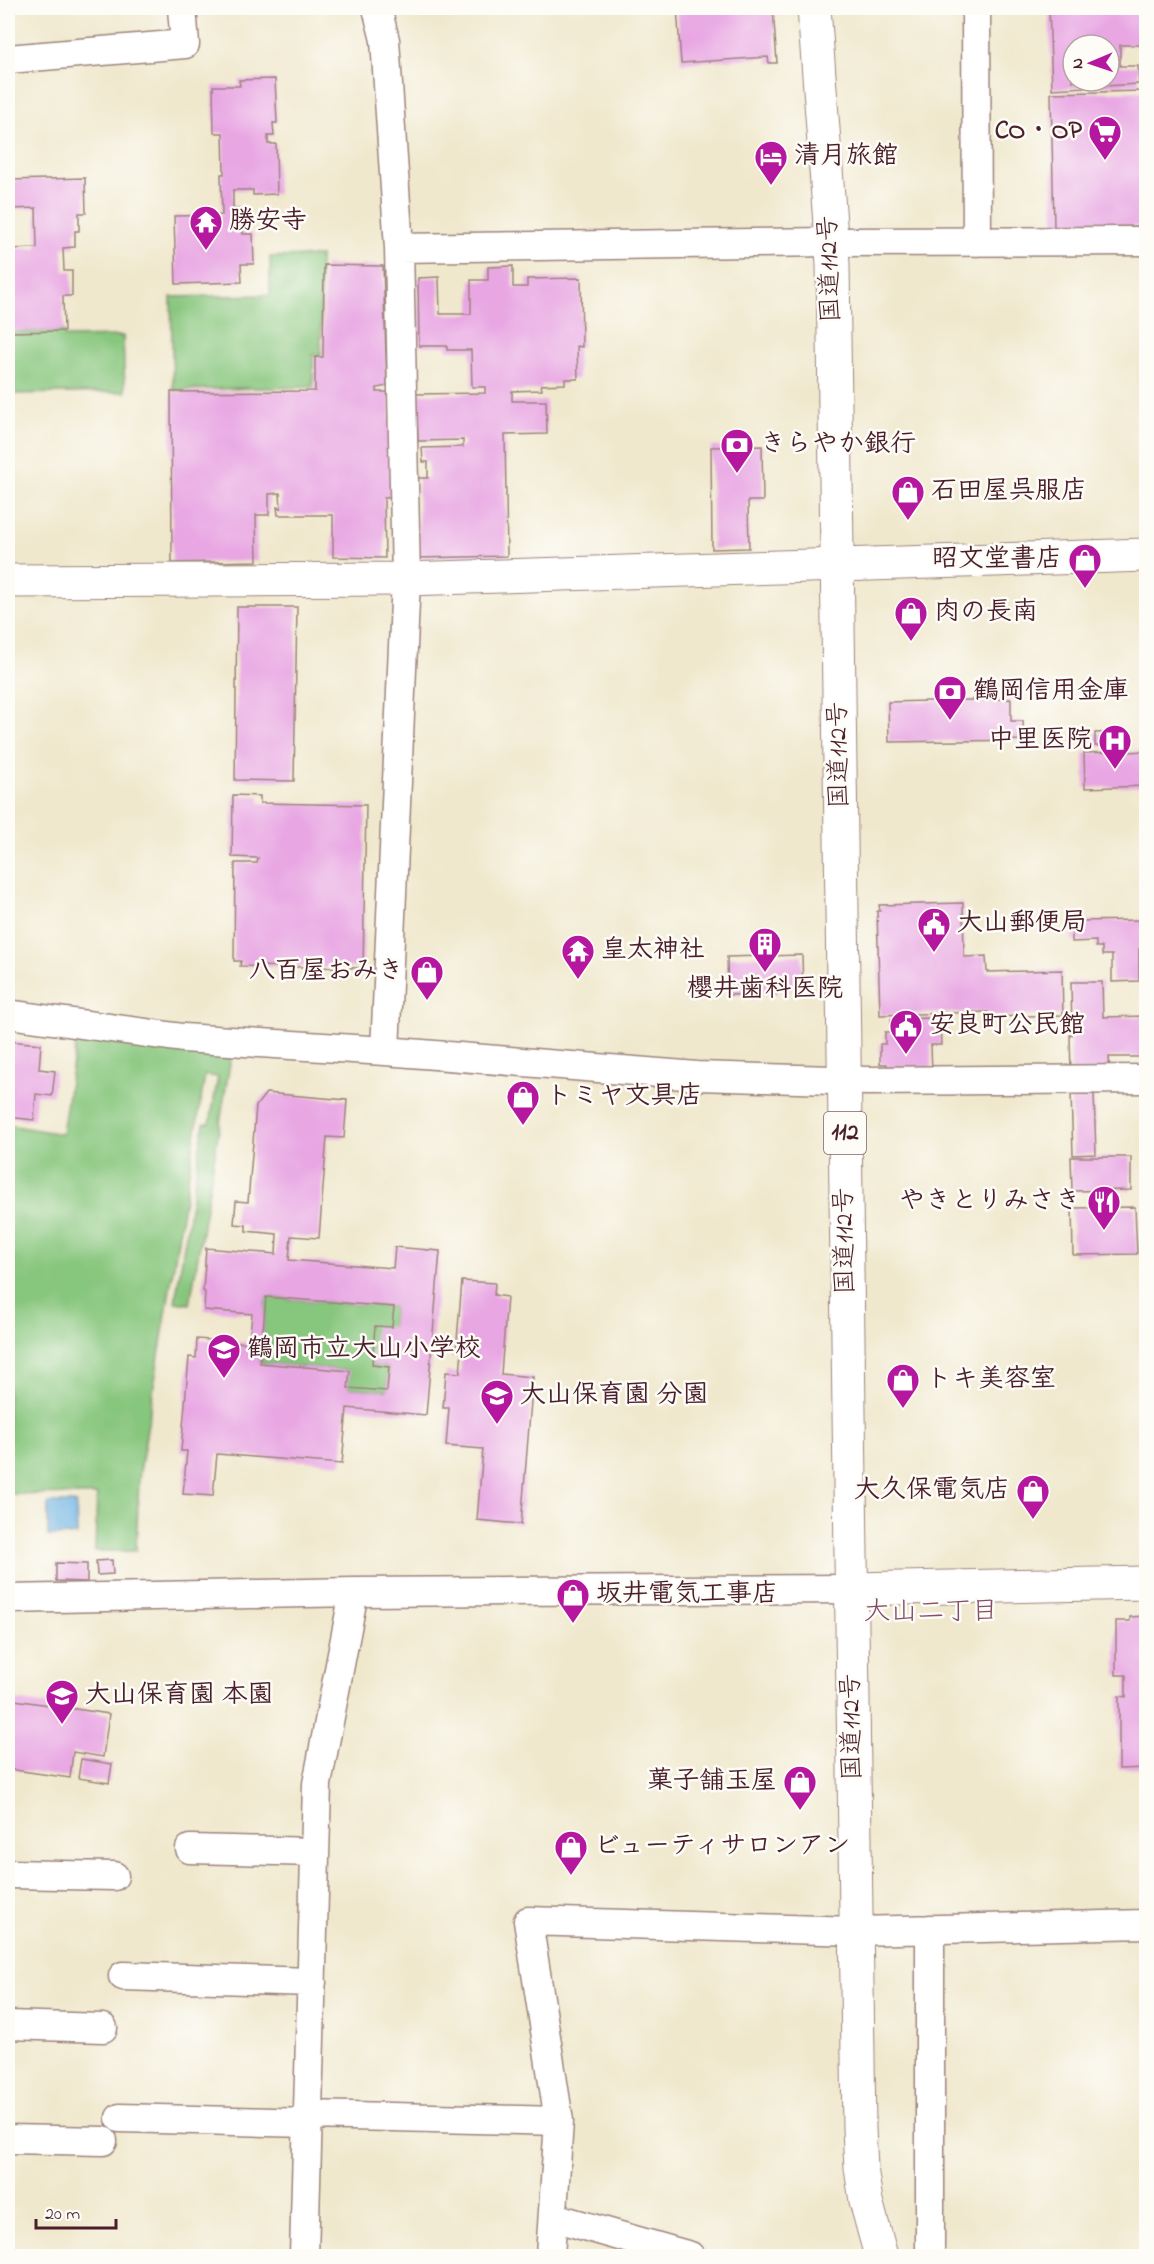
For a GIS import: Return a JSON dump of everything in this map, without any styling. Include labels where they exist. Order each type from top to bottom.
[{"type":"main road","name":"国道112号","points":[[814,8],[831,242],[838,565],[861,2168],[866,2201],[881,2256]]},
{"type":"main road","points":[[8,581],[406,579],[1146,555]]},
{"type":"main road","points":[[851,1589],[1146,1583]]},
{"type":"street","points":[[8,59],[185,44],[182,8]]},
{"type":"street","points":[[377,8],[385,40],[399,248],[406,579],[386,1051]]},
{"type":"street","points":[[976,8],[977,242]]},
{"type":"street","points":[[399,248],[831,242],[1146,241]]},
{"type":"street","points":[[8,1014],[183,1038],[386,1051],[697,1076],[844,1081],[1146,1079]]},
{"type":"street","points":[[8,1599],[354,1592],[851,1589]]},
{"type":"street","points":[[304,2256],[317,1784],[354,1592]]},
{"type":"street","points":[[190,1849],[315,1852]]},
{"type":"street","points":[[8,1874],[114,1876]]},
{"type":"street","points":[[550,2256],[559,2121],[528,1922],[856,1931],[1146,1924]]},
{"type":"street","points":[[930,1929],[930,2256]]},
{"type":"street","points":[[123,1976],[312,1982]]},
{"type":"street","points":[[8,2025],[103,2028]]},
{"type":"street","points":[[120,2118],[559,2121]]},
{"type":"street","points":[[8,2139],[102,2141]]},
{"type":"street","points":[[553,2217],[690,2256]]},
{"type":"green space","points":[[320,256],[321,355],[313,355],[313,387],[173,390],[171,297],[270,295],[270,257]]},
{"type":"green space","points":[[8,283],[10,332],[64,331],[65,337],[123,336],[125,392],[8,394]]},
{"type":"green space","points":[[77,1035],[232,1051],[190,1304],[175,1302],[204,1123],[210,1123],[218,1077],[205,1075],[139,1478],[136,1551],[95,1551],[97,1495],[8,1494],[8,1125],[62,1134]]},
{"type":"green space","points":[[266,1297],[394,1307],[392,1327],[372,1365],[389,1367],[387,1391],[348,1388],[349,1371],[260,1363]]},
{"type":"water","points":[[48,1503],[76,1503],[77,1535],[48,1536]]},
{"type":"building","points":[[677,8],[773,8],[777,63],[769,63],[768,57],[681,63]]},
{"type":"building","points":[[1049,8],[1146,8],[1146,45],[1121,45],[1121,33],[1061,33],[1061,88],[1052,89]]},
{"type":"building","points":[[1121,66],[1138,66],[1139,84],[1121,85]]},
{"type":"building","points":[[275,79],[277,123],[273,123],[274,136],[268,136],[268,144],[276,144],[277,194],[253,195],[253,190],[233,190],[233,209],[240,209],[243,234],[253,234],[254,264],[241,264],[242,282],[176,284],[174,216],[222,215],[223,133],[214,133],[213,86],[240,86],[239,80]]},
{"type":"building","points":[[1146,91],[1146,226],[1054,228],[1051,93]]},
{"type":"building","points":[[8,171],[10,171],[10,180],[85,178],[86,213],[79,213],[79,231],[75,231],[75,247],[63,248],[64,271],[72,271],[72,296],[63,296],[64,331],[10,332],[8,249],[37,248],[36,208],[12,209],[12,205],[8,205]]},
{"type":"building","points":[[324,265],[383,266],[387,386],[377,388],[377,392],[390,392],[392,498],[384,498],[385,558],[333,557],[333,515],[278,515],[277,507],[281,508],[280,493],[269,494],[269,515],[256,515],[257,561],[172,563],[171,392],[315,391],[315,357],[323,357]]},
{"type":"building","points":[[513,266],[513,287],[527,287],[527,279],[581,278],[582,347],[577,346],[578,379],[565,379],[565,384],[541,385],[542,390],[512,391],[512,401],[546,401],[547,434],[505,435],[507,556],[419,558],[418,478],[428,478],[428,462],[423,462],[422,448],[463,447],[463,440],[418,441],[416,394],[485,393],[485,387],[472,387],[471,350],[447,350],[447,346],[419,346],[418,278],[439,277],[440,314],[471,314],[471,280],[488,280],[488,267]]},
{"type":"building","name":"きらやか銀行","points":[[762,446],[763,501],[748,501],[749,548],[712,549],[711,447]]},
{"type":"building","points":[[237,607],[297,607],[294,781],[235,780]]},
{"type":"building","name":"鶴岡信用金庫","points":[[1011,699],[1011,721],[1023,721],[1024,740],[889,742],[888,702]]},
{"type":"building","name":"中里医院","points":[[1127,732],[1127,752],[1146,751],[1146,786],[1085,788],[1084,753],[1116,752],[1116,746],[1095,746],[1095,733]]},
{"type":"building","points":[[233,795],[260,796],[260,803],[366,805],[363,968],[240,966],[241,961],[234,961],[235,863],[257,863],[258,858],[232,857]]},
{"type":"building","points":[[963,903],[964,957],[986,956],[987,972],[1062,970],[1063,1015],[988,1017],[988,1012],[880,1015],[877,911],[880,911],[879,905]]},
{"type":"building","points":[[1146,920],[1146,949],[1139,949],[1139,981],[1112,982],[1112,955],[1102,955],[1102,947],[1096,947],[1096,941],[1072,942],[1072,921]]},
{"type":"building","name":"櫻井歯科医院","points":[[802,955],[803,989],[777,990],[777,994],[728,995],[727,957]]},
{"type":"building","points":[[1071,982],[1102,982],[1103,1017],[1146,1016],[1146,1057],[1109,1057],[1110,1073],[1071,1074]]},
{"type":"building","name":"安良町公民館","points":[[931,1018],[931,1020],[940,1021],[941,1045],[931,1045],[932,1072],[887,1074],[887,1064],[880,1064],[880,1044],[885,1044],[885,1032],[891,1032],[891,1019]]},
{"type":"building","points":[[8,1041],[41,1044],[39,1069],[55,1071],[52,1096],[36,1094],[34,1120],[8,1117]]},
{"type":"building","points":[[266,1093],[347,1100],[344,1138],[327,1137],[319,1238],[291,1236],[289,1260],[393,1268],[395,1247],[440,1251],[426,1415],[347,1408],[342,1464],[217,1454],[213,1496],[183,1494],[187,1451],[181,1451],[189,1357],[196,1358],[197,1339],[249,1343],[252,1314],[204,1310],[206,1248],[276,1254],[277,1234],[246,1231],[246,1225],[234,1224],[236,1201],[248,1202],[256,1106]],"holes":[[[266,1297],[394,1307],[392,1327],[375,1326],[372,1365],[389,1367],[387,1391],[348,1388],[350,1371],[260,1363]]]},
{"type":"building","points":[[1071,1094],[1094,1094],[1096,1154],[1073,1155]]},
{"type":"building","points":[[1071,1157],[1131,1157],[1131,1190],[1072,1191]]},
{"type":"building","name":"やきとりみさき","points":[[1135,1207],[1137,1254],[1073,1255],[1072,1208]]},
{"type":"building","points":[[462,1281],[495,1283],[494,1295],[507,1297],[501,1374],[533,1377],[521,1524],[477,1520],[483,1449],[446,1446],[449,1408],[443,1408],[446,1372],[460,1373],[462,1352],[456,1351]]},
{"type":"building","points":[[112,1560],[113,1574],[97,1575],[96,1561]]},
{"type":"building","points":[[56,1563],[87,1564],[87,1582],[56,1581]]},
{"type":"building","points":[[1146,1616],[1146,1768],[1119,1769],[1119,1696],[1126,1697],[1126,1675],[1116,1675],[1116,1621],[1130,1621],[1130,1617]]},
{"type":"building","points":[[8,1699],[109,1714],[103,1757],[73,1752],[70,1778],[8,1769]]},
{"type":"building","points":[[81,1759],[112,1764],[109,1783],[78,1778]]},
{"type":"place","name":"CO・OP","points":[[1105,161]]},
{"type":"place","name":"清月旅館","points":[[771,186]]},
{"type":"place","name":"勝安寺","points":[[206,251]]},
{"type":"place","name":"きらやか銀行","points":[[737,474]]},
{"type":"place","name":"石田屋呉服店","points":[[908,521]]},
{"type":"place","name":"昭文堂書店","points":[[1085,589]]},
{"type":"place","name":"肉の長南","points":[[911,642]]},
{"type":"place","name":"鶴岡信用金庫","points":[[950,721]]},
{"type":"place","name":"中里医院","points":[[1115,770]]},
{"type":"place","name":"大山郵便局","points":[[934,953]]},
{"type":"place","name":"櫻井歯科医院","points":[[765,973]]},
{"type":"place","name":"皇太神社","points":[[578,980]]},
{"type":"place","name":"八百屋おみき","points":[[427,1001]]},
{"type":"place","name":"安良町公民館","points":[[906,1055]]},
{"type":"place","name":"トミヤ文具店","points":[[523,1126]]},
{"type":"place","name":"やきとりみさき","points":[[1104,1231]]},
{"type":"place","name":"鶴岡市立大山小学校","points":[[224,1379]]},
{"type":"place","name":"トキ美容室","points":[[903,1409]]},
{"type":"place","name":"大山保育園 分園","points":[[497,1425]]},
{"type":"place","name":"大久保電気店","points":[[1033,1520]]},
{"type":"place","name":"坂井電気工事店","points":[[573,1624]]},
{"type":"place","name":"大山保育園 本園","points":[[62,1725]]},
{"type":"place","name":"菓子舗玉屋","points":[[800,1811]]},
{"type":"place","name":"ビューティサロンアン","points":[[571,1876]]},
{"type":"district","name":"大山二丁目","points":[[931,1612]]}]
